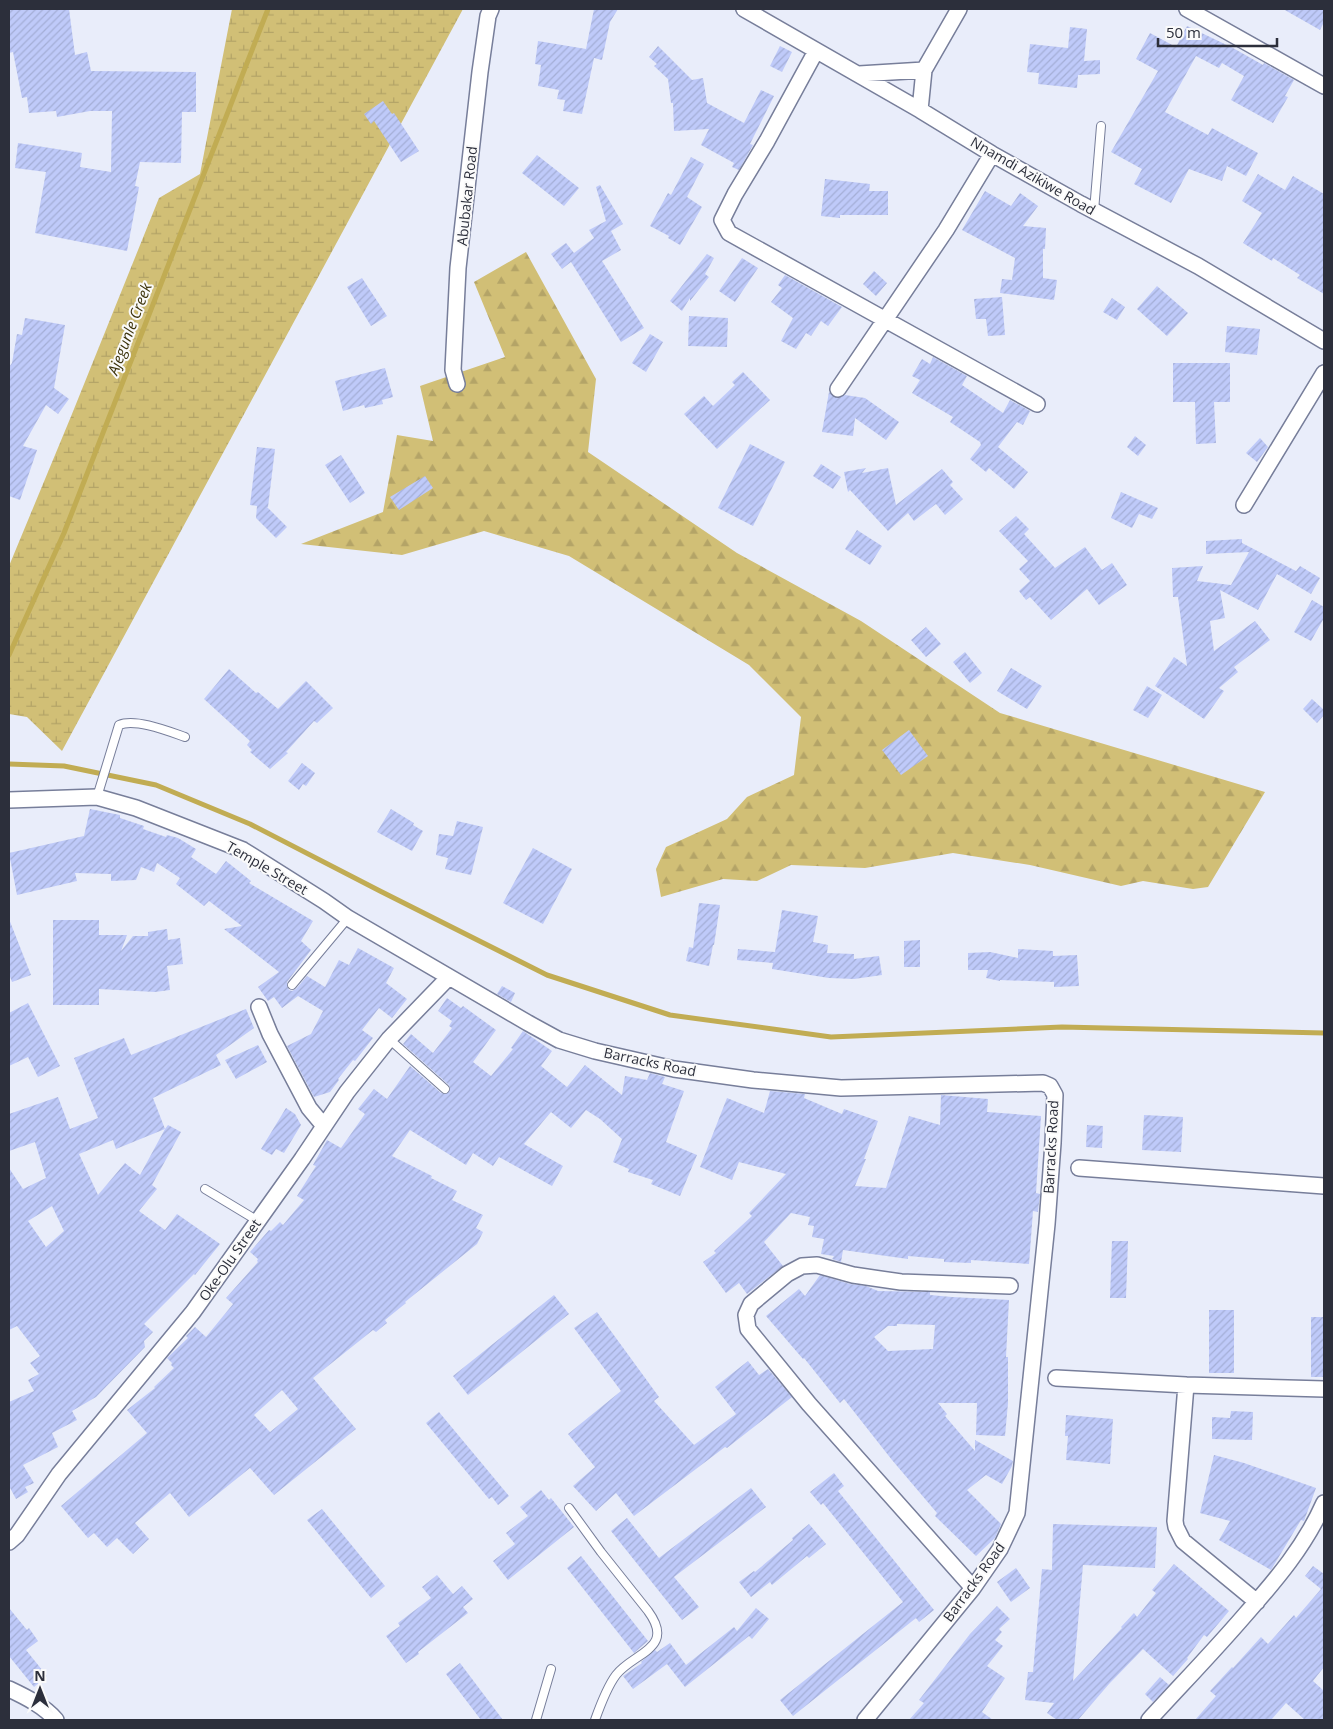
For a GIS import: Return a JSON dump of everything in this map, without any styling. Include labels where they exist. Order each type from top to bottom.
[{"type":"street","name":"Abubakar Road","points":[[458,384],[453,370],[458,268],[480,72],[488,16],[491,9]]},
{"type":"street","name":"Nnamdi Azikiwe Road","points":[[744,9],[859,74],[992,154],[1198,266],[1324,341]]},
{"type":"street","points":[[920,110],[924,70],[959,9]]},
{"type":"street","points":[[1187,9],[1324,86]]},
{"type":"street","points":[[816,51],[722,220],[729,232],[1037,404]]},
{"type":"street","points":[[859,74],[924,70]]},
{"type":"street","points":[[838,389],[946,230],[992,154]]},
{"type":"street","points":[[1244,505],[1324,373]]},
{"type":"street","name":"Temple Street","points":[[9,800],[98,793],[243,850],[348,918],[448,977]]},
{"type":"street","name":"Oke-Olu Street","points":[[9,1542],[17,1535],[59,1474],[193,1312],[347,1092],[389,1039],[448,977]]},
{"type":"street","name":"Barracks Road","points":[[448,977],[560,1040],[595,1051],[674,1070],[840,1088],[1043,1083],[1050,1086],[1055,1095],[1050,1188],[1017,1514],[1000,1549],[973,1588],[865,1720]]},
{"type":"street","points":[[259,1007],[270,1034],[309,1108],[324,1126]]},
{"type":"street","points":[[1079,1168],[1324,1186]]},
{"type":"street","points":[[973,1588],[809,1404],[748,1328],[746,1315],[751,1304],[787,1274],[802,1266],[817,1265],[853,1275],[901,1282],[1010,1286]]},
{"type":"street","points":[[1056,1378],[1324,1390]]},
{"type":"street","points":[[1186,1385],[1176,1527],[1183,1541],[1257,1602]]},
{"type":"street","points":[[1149,1720],[1257,1602],[1298,1551],[1324,1502]]},
{"type":"street","points":[[9,1689],[50,1712],[56,1720]]},
{"type":"lane","points":[[1094,211],[1101,126]]},
{"type":"lane","points":[[98,793],[119,725],[125,722],[153,727],[185,737]]},
{"type":"lane","points":[[292,985],[348,918]]},
{"type":"lane","points":[[389,1039],[445,1089]]},
{"type":"lane","points":[[205,1188],[258,1221]]},
{"type":"lane","points":[[569,1508],[601,1552],[654,1618],[658,1629],[654,1645],[616,1674],[595,1720]]},
{"type":"lane","points":[[536,1720],[551,1669]]},
{"type":"green space","points":[[232,9],[463,9],[62,751],[27,717],[9,714],[9,566],[159,198],[200,174]]},
{"type":"green space","points":[[526,252],[596,379],[588,452],[737,553],[861,621],[1000,713],[1265,792],[1208,887],[1193,889],[1143,881],[1121,886],[1030,865],[953,853],[865,868],[791,865],[757,881],[723,879],[661,897],[656,869],[666,847],[727,819],[747,797],[794,775],[801,717],[749,665],[569,556],[484,531],[402,555],[301,544],[383,512],[397,435],[433,441],[420,386],[505,357],[474,282]]},
{"type":"building","points":[[9,9],[69,9],[75,55],[87,52],[91,71],[196,72],[196,112],[182,112],[181,163],[140,162],[135,186],[139,187],[127,251],[35,233],[46,172],[15,168],[18,143],[82,153],[80,167],[111,172],[112,111],[90,111],[57,117],[56,111],[29,113],[27,97],[22,98],[13,52],[9,53]]},
{"type":"building","points":[[594,9],[618,9],[610,22],[602,60],[594,58],[582,114],[563,111],[565,100],[557,99],[559,90],[538,86],[541,65],[535,64],[538,41],[586,49]]},
{"type":"building","points":[[1283,9],[1324,9],[1324,22],[1320,30]]},
{"type":"building","points":[[1187,26],[1263,65],[1264,63],[1294,80],[1285,96],[1288,97],[1273,123],[1231,100],[1244,76],[1222,63],[1219,68],[1196,56],[1165,112],[1208,135],[1212,128],[1258,153],[1246,176],[1227,166],[1222,181],[1189,169],[1171,203],[1134,184],[1142,169],[1111,152],[1158,71],[1136,59],[1150,33],[1176,47]]},
{"type":"building","points":[[1070,27],[1087,29],[1084,61],[1100,60],[1100,74],[1078,75],[1077,88],[1038,84],[1039,73],[1027,72],[1030,44],[1068,48]]},
{"type":"building","points":[[658,46],[692,80],[703,78],[707,103],[744,123],[761,90],[774,96],[750,144],[753,145],[739,170],[732,167],[734,163],[701,145],[709,129],[674,131],[673,103],[671,103],[668,79],[654,66],[657,64],[649,57]]},
{"type":"building","points":[[780,46],[792,52],[782,72],[770,66]]},
{"type":"building","points":[[383,101],[392,114],[394,113],[419,151],[401,162],[374,121],[371,124],[364,114]]},
{"type":"building","points":[[537,155],[579,188],[564,206],[522,173]]},
{"type":"building","points":[[691,157],[704,164],[687,197],[702,207],[680,245],[668,238],[669,236],[650,226],[668,193],[671,195]]},
{"type":"building","points":[[1258,174],[1285,190],[1293,176],[1324,194],[1324,294],[1297,278],[1300,275],[1273,258],[1272,261],[1243,243],[1262,213],[1242,201]]},
{"type":"building","points":[[825,179],[870,184],[869,191],[888,191],[888,215],[840,215],[840,218],[821,216]]},
{"type":"building","points":[[600,185],[623,224],[611,231],[621,250],[602,261],[644,328],[621,342],[571,262],[562,269],[551,254],[566,243],[574,253],[594,238],[589,230],[606,221],[596,187]]},
{"type":"building","points":[[985,191],[1011,206],[1020,193],[1038,206],[1023,226],[1046,228],[1045,249],[1043,249],[1043,278],[1057,280],[1054,300],[1000,293],[1002,279],[1012,280],[1015,258],[962,230]]},
{"type":"building","points":[[707,254],[714,258],[705,274],[709,277],[690,301],[690,298],[682,311],[670,301]]},
{"type":"building","points":[[742,258],[758,268],[735,302],[719,291]]},
{"type":"building","points":[[874,271],[887,283],[876,296],[863,284]]},
{"type":"building","points":[[785,275],[842,307],[828,326],[821,321],[811,336],[806,333],[796,349],[781,341],[793,318],[771,302],[782,288],[778,285]]},
{"type":"building","points":[[362,278],[387,316],[371,326],[347,287]]},
{"type":"building","points":[[1157,286],[1188,313],[1167,336],[1137,309]]},
{"type":"building","points":[[1002,297],[1005,335],[988,336],[986,319],[976,319],[974,299]]},
{"type":"building","points":[[1112,298],[1125,307],[1117,320],[1103,312]]},
{"type":"building","points":[[689,316],[728,318],[727,347],[688,346]]},
{"type":"building","points":[[25,318],[65,325],[54,388],[69,399],[58,414],[46,405],[23,446],[37,450],[20,500],[9,496],[9,367],[12,363],[17,334],[22,335]]},
{"type":"building","points":[[1227,326],[1260,329],[1257,355],[1225,352]]},
{"type":"building","points":[[650,334],[663,342],[646,372],[632,363]]},
{"type":"building","points":[[933,357],[967,376],[962,385],[1003,413],[1010,400],[1030,411],[1023,425],[1017,422],[998,447],[1028,472],[1014,489],[989,468],[986,472],[970,459],[981,445],[980,442],[950,422],[953,417],[912,393],[920,380],[912,376],[922,359],[930,364]]},
{"type":"building","points":[[1173,363],[1230,363],[1230,402],[1214,402],[1216,443],[1196,444],[1195,402],[1173,402]]},
{"type":"building","points":[[385,368],[393,397],[382,400],[383,404],[365,408],[364,405],[343,411],[335,381]]},
{"type":"building","points":[[743,372],[770,400],[717,449],[684,414],[704,396],[713,406],[735,385],[732,382]]},
{"type":"building","points":[[829,392],[837,398],[845,395],[865,398],[899,422],[886,440],[855,418],[853,436],[822,432]]},
{"type":"building","points":[[1135,436],[1146,445],[1138,456],[1127,447]]},
{"type":"building","points":[[1260,438],[1268,447],[1257,462],[1246,453]]},
{"type":"building","points":[[750,444],[785,462],[753,526],[718,508]]},
{"type":"building","points":[[257,447],[275,449],[267,507],[287,527],[276,538],[256,518],[257,506],[250,505]]},
{"type":"building","points":[[341,455],[365,493],[350,503],[325,465]]},
{"type":"building","points":[[821,464],[841,477],[833,489],[813,476]]},
{"type":"building","points":[[866,468],[862,473],[888,468],[896,505],[942,469],[953,482],[950,485],[963,499],[945,515],[936,504],[914,521],[908,513],[888,531],[850,490],[848,492],[844,472]]},
{"type":"building","points":[[425,476],[433,488],[399,510],[390,497]]},
{"type":"building","points":[[1121,492],[1158,508],[1152,519],[1139,514],[1132,528],[1111,518]]},
{"type":"building","points":[[1016,516],[1029,529],[1024,534],[1055,568],[1085,547],[1102,570],[1112,563],[1127,585],[1099,605],[1087,589],[1051,620],[1030,597],[1026,600],[1019,591],[1030,581],[1019,569],[1028,561],[999,531]]},
{"type":"building","points":[[857,530],[882,546],[870,565],[845,549]]},
{"type":"building","points":[[1242,539],[1242,543],[1296,571],[1300,566],[1320,578],[1311,594],[1277,574],[1258,610],[1220,590],[1225,618],[1210,621],[1214,651],[1255,621],[1270,640],[1234,667],[1238,672],[1219,688],[1224,691],[1204,719],[1155,686],[1174,657],[1187,666],[1178,597],[1173,597],[1172,568],[1203,566],[1197,581],[1231,585],[1249,552],[1206,554],[1206,541]]},
{"type":"building","points":[[1312,600],[1324,607],[1324,618],[1311,641],[1294,632]]},
{"type":"building","points":[[926,627],[941,644],[926,657],[911,640]]},
{"type":"building","points":[[965,652],[982,673],[970,683],[953,662]]},
{"type":"building","points":[[1011,668],[1042,686],[1027,709],[997,691]]},
{"type":"building","points":[[229,669],[256,693],[258,692],[278,709],[306,681],[333,708],[317,723],[314,721],[286,752],[288,753],[270,769],[250,752],[252,750],[247,745],[250,741],[204,699]]},
{"type":"building","points":[[1147,686],[1162,695],[1148,718],[1133,710]]},
{"type":"building","points":[[1312,699],[1324,710],[1324,715],[1317,723],[1303,709]]},
{"type":"building","points":[[909,730],[928,756],[901,775],[882,750]]},
{"type":"building","points":[[302,763],[315,773],[306,786],[303,784],[299,790],[288,781]]},
{"type":"building","points":[[90,809],[120,815],[120,818],[144,826],[143,829],[166,837],[167,835],[178,838],[196,849],[191,857],[216,874],[226,861],[251,881],[249,883],[313,921],[301,941],[311,950],[287,982],[289,990],[296,989],[307,976],[325,987],[339,960],[349,965],[358,948],[394,968],[386,983],[407,999],[392,1018],[379,1008],[362,1030],[373,1038],[355,1061],[353,1060],[330,1092],[314,1097],[287,1046],[311,1034],[323,1011],[298,996],[282,1008],[274,997],[268,1001],[258,987],[279,972],[224,929],[242,926],[209,901],[204,906],[176,884],[180,878],[157,863],[154,872],[141,867],[136,880],[111,881],[111,874],[75,873],[77,881],[17,895],[9,853],[84,836]]},
{"type":"building","points":[[391,809],[423,831],[412,851],[377,832]]},
{"type":"building","points":[[457,821],[483,827],[471,875],[445,869],[448,858],[436,855],[439,834],[453,836]]},
{"type":"building","points":[[533,848],[572,869],[543,924],[503,903]]},
{"type":"building","points":[[699,903],[720,905],[709,966],[686,961],[689,947],[693,948]]},
{"type":"building","points":[[782,910],[818,916],[813,942],[828,945],[827,953],[854,954],[854,959],[879,956],[882,975],[854,979],[829,978],[772,969],[773,963],[737,960],[738,949],[775,952]]},
{"type":"building","points":[[9,919],[31,975],[12,982],[9,974]]},
{"type":"building","points":[[53,920],[99,920],[99,935],[127,935],[121,951],[133,936],[148,936],[148,932],[167,929],[168,940],[180,938],[183,964],[167,966],[170,990],[155,992],[99,989],[99,1005],[53,1005]]},
{"type":"building","points":[[920,940],[920,967],[904,967],[904,941]]},
{"type":"building","points":[[1018,949],[1053,951],[1053,956],[1077,955],[1079,986],[1054,987],[1054,982],[1000,981],[986,978],[988,970],[968,970],[968,953],[990,952],[1018,958]]},
{"type":"building","points":[[502,986],[515,993],[511,1002],[497,994]]},
{"type":"building","points":[[447,998],[461,1008],[463,1006],[496,1030],[473,1062],[491,1076],[513,1049],[511,1048],[523,1031],[552,1051],[541,1066],[567,1087],[585,1065],[622,1095],[625,1076],[647,1080],[650,1073],[665,1077],[662,1084],[684,1091],[666,1142],[697,1155],[680,1196],[651,1184],[653,1180],[628,1172],[629,1169],[613,1162],[622,1139],[600,1119],[586,1110],[571,1128],[551,1112],[524,1144],[563,1166],[552,1186],[499,1157],[493,1166],[473,1153],[466,1165],[410,1130],[392,1156],[457,1191],[452,1200],[483,1215],[476,1228],[483,1232],[477,1244],[405,1302],[385,1320],[387,1323],[376,1332],[373,1330],[313,1378],[356,1429],[274,1495],[250,1468],[189,1517],[170,1493],[135,1523],[149,1539],[133,1554],[117,1538],[107,1547],[94,1533],[88,1538],[61,1506],[147,1433],[127,1410],[155,1388],[174,1368],[167,1358],[188,1338],[186,1336],[195,1327],[206,1337],[233,1304],[226,1298],[258,1262],[258,1259],[250,1252],[269,1230],[271,1231],[280,1222],[283,1225],[304,1200],[297,1196],[316,1166],[313,1165],[327,1140],[341,1148],[365,1114],[358,1109],[374,1089],[387,1099],[410,1066],[441,1093],[446,1094],[449,1092],[449,1085],[403,1044],[411,1034],[433,1053],[452,1028],[449,1026],[452,1021],[438,1011]],"holes":[[[282,1390],[298,1409],[270,1432],[254,1415]]]},
{"type":"building","points":[[28,1003],[60,1066],[38,1077],[28,1057],[9,1066],[9,1013]]},
{"type":"building","points":[[246,1009],[254,1028],[216,1055],[221,1065],[153,1098],[165,1129],[168,1125],[181,1132],[152,1185],[157,1189],[139,1211],[165,1230],[177,1214],[220,1244],[195,1275],[144,1324],[153,1332],[144,1341],[145,1347],[96,1397],[72,1411],[77,1420],[52,1433],[58,1447],[23,1465],[34,1483],[25,1487],[28,1492],[16,1499],[9,1486],[9,1402],[34,1391],[28,1380],[39,1374],[30,1363],[40,1356],[17,1326],[9,1330],[9,1168],[23,1189],[46,1178],[35,1142],[9,1151],[9,1114],[58,1097],[70,1129],[98,1118],[74,1058],[124,1038],[131,1055]],"holes":[[[165,1129],[140,1175],[125,1163],[98,1195],[79,1154],[113,1140],[116,1149]],[[52,1206],[64,1231],[46,1247],[28,1221]]]},
{"type":"building","points":[[258,1045],[267,1062],[236,1079],[225,1060]]},
{"type":"building","points":[[770,1091],[805,1094],[804,1098],[842,1114],[844,1109],[878,1121],[855,1186],[886,1188],[909,1116],[940,1125],[941,1095],[988,1099],[987,1112],[1041,1116],[1036,1193],[1040,1194],[1038,1212],[1033,1211],[1029,1264],[971,1260],[971,1263],[944,1262],[944,1259],[908,1256],[908,1259],[843,1250],[841,1262],[832,1259],[834,1256],[821,1254],[824,1239],[812,1237],[814,1226],[808,1225],[810,1217],[791,1213],[764,1242],[783,1266],[747,1294],[739,1283],[726,1293],[703,1262],[716,1253],[714,1251],[752,1216],[749,1213],[786,1174],[739,1162],[732,1180],[700,1167],[727,1098],[764,1113]]},
{"type":"building","points":[[286,1108],[295,1114],[301,1125],[284,1153],[276,1149],[272,1155],[261,1149]]},
{"type":"building","points":[[1144,1115],[1183,1117],[1181,1152],[1142,1150]]},
{"type":"building","points":[[1087,1125],[1103,1126],[1102,1148],[1086,1147]]},
{"type":"building","points":[[1112,1241],[1128,1241],[1126,1298],[1110,1298]]},
{"type":"building","points":[[820,1275],[850,1284],[866,1286],[878,1291],[930,1292],[930,1295],[1009,1300],[1006,1357],[1008,1357],[1008,1403],[1005,1436],[976,1435],[977,1403],[938,1403],[947,1414],[945,1416],[975,1451],[975,1440],[1013,1461],[1002,1484],[986,1475],[967,1490],[1001,1524],[995,1538],[976,1556],[935,1516],[937,1513],[844,1399],[840,1403],[804,1358],[766,1316],[799,1289],[805,1296]],"holes":[[[897,1324],[935,1325],[933,1349],[888,1351],[874,1337],[888,1326],[897,1326]]]},
{"type":"building","points":[[554,1295],[569,1314],[468,1395],[453,1376]]},
{"type":"building","points":[[1209,1310],[1234,1310],[1234,1373],[1209,1373]]},
{"type":"building","points":[[597,1312],[659,1397],[654,1401],[694,1445],[736,1414],[715,1387],[748,1361],[759,1375],[768,1369],[792,1397],[727,1448],[725,1447],[634,1516],[616,1493],[596,1511],[573,1486],[595,1467],[568,1434],[621,1391],[574,1328]]},
{"type":"building","points":[[1311,1317],[1324,1317],[1324,1377],[1311,1377]]},
{"type":"building","points":[[1231,1411],[1253,1412],[1252,1440],[1212,1439],[1212,1417],[1230,1418]]},
{"type":"building","points":[[439,1412],[509,1496],[498,1505],[492,1497],[489,1499],[426,1423]]},
{"type":"building","points":[[1066,1415],[1113,1419],[1110,1464],[1066,1460],[1068,1436],[1065,1436]]},
{"type":"building","points":[[1214,1455],[1244,1463],[1316,1488],[1304,1521],[1301,1520],[1271,1570],[1219,1540],[1230,1521],[1200,1513]]},
{"type":"building","points":[[834,1473],[844,1486],[838,1491],[934,1610],[919,1622],[916,1618],[793,1716],[780,1700],[903,1602],[823,1503],[821,1505],[810,1492]]},
{"type":"building","points":[[751,1488],[766,1507],[674,1577],[699,1607],[682,1620],[611,1531],[627,1518],[659,1558]]},
{"type":"building","points":[[541,1490],[549,1500],[551,1498],[574,1527],[508,1580],[493,1561],[515,1544],[506,1533],[528,1516],[520,1507]]},
{"type":"building","points":[[322,1509],[385,1586],[371,1598],[307,1520]]},
{"type":"building","points":[[809,1524],[826,1544],[809,1558],[807,1556],[772,1585],[770,1582],[751,1597],[739,1582],[755,1572]]},
{"type":"building","points":[[1053,1524],[1157,1527],[1155,1568],[1083,1565],[1073,1681],[1134,1613],[1137,1617],[1156,1593],[1152,1590],[1174,1564],[1229,1611],[1207,1637],[1204,1635],[1188,1659],[1173,1676],[1143,1649],[1078,1720],[1057,1720],[1047,1713],[1054,1703],[1025,1700],[1028,1672],[1033,1672],[1042,1569],[1052,1570]]},
{"type":"building","points":[[581,1556],[648,1641],[634,1653],[567,1568]]},
{"type":"building","points":[[1313,1566],[1324,1574],[1324,1667],[1313,1681],[1324,1691],[1324,1720],[1305,1720],[1286,1703],[1271,1720],[1195,1720],[1216,1696],[1210,1691],[1232,1667],[1261,1637],[1268,1644],[1294,1615],[1296,1618],[1321,1589],[1305,1576]]},
{"type":"building","points":[[1016,1568],[1030,1588],[1011,1602],[997,1582]]},
{"type":"building","points":[[437,1575],[453,1594],[462,1586],[473,1599],[463,1607],[468,1613],[406,1663],[386,1636],[400,1626],[398,1623],[431,1598],[422,1587]]},
{"type":"building","points":[[997,1606],[1010,1619],[999,1629],[1002,1632],[995,1640],[1003,1646],[987,1666],[1005,1678],[982,1712],[993,1720],[909,1720],[924,1703],[919,1700],[970,1634]]},
{"type":"building","points":[[9,1608],[27,1630],[29,1628],[38,1641],[26,1650],[47,1676],[34,1687],[9,1656]]},
{"type":"building","points":[[756,1608],[769,1619],[752,1639],[749,1636],[685,1687],[667,1664],[633,1689],[623,1676],[642,1663],[655,1650],[657,1652],[670,1643],[686,1665],[734,1627],[737,1631]]},
{"type":"building","points":[[460,1663],[503,1720],[481,1720],[446,1674]]},
{"type":"building","points":[[1160,1677],[1169,1685],[1153,1702],[1145,1694]]},
{"type":"waterway","name":"Ajegunle Creek","points":[[9,655],[64,533],[268,9]]},
{"type":"waterway","points":[[9,764],[64,766],[156,785],[250,824],[547,975],[670,1015],[831,1037],[1062,1027],[1324,1033]]}]
